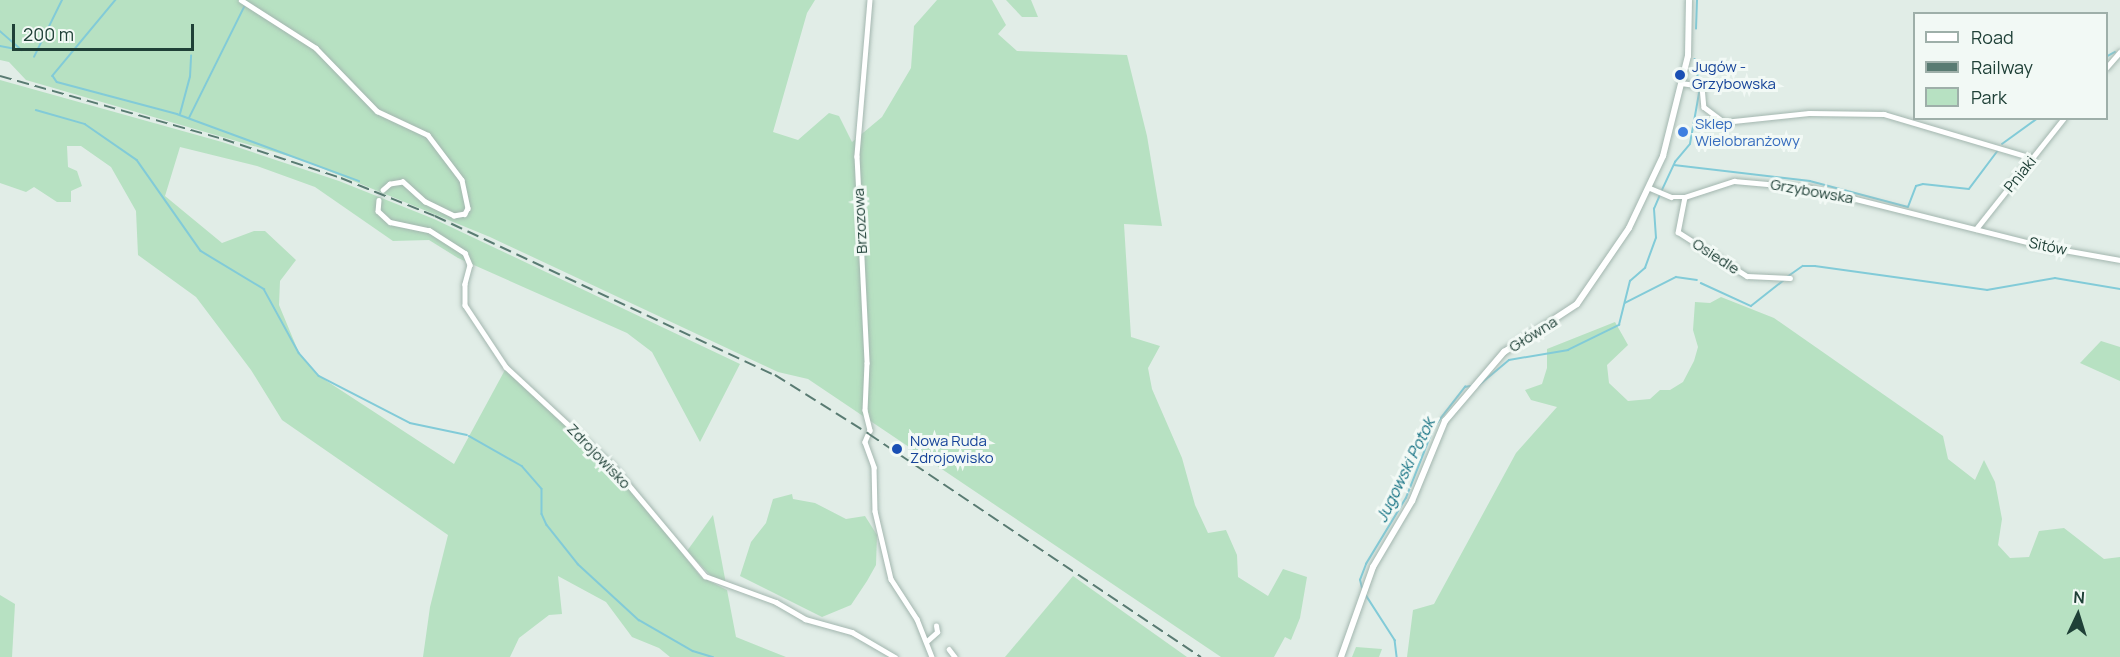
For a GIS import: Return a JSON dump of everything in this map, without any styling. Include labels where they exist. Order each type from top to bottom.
[{"type":"street","points":[[241,0],[316,48],[377,111],[428,135],[466,187],[467,211],[454,216],[425,202],[403,182],[390,184],[383,190]]},
{"type":"street","name":"Brzozowa","points":[[870,0],[857,156],[865,410],[870,430],[865,442],[874,467],[875,512],[891,579],[927,642]]},
{"type":"street","name":"Główna","points":[[1341,657],[1366,586],[1412,501],[1439,431],[1473,386],[1504,352],[1577,304],[1603,271],[1650,188],[1664,156],[1682,83],[1689,44],[1689,0]]},
{"type":"street","points":[[2108,66],[2120,52]]},
{"type":"street","points":[[1682,83],[1702,86],[1704,108],[1724,122],[1809,113],[1884,114],[2033,158]]},
{"type":"street","name":"Pniaki","points":[[1976,229],[2062,120]]},
{"type":"street","name":"Grzybowska","points":[[1650,188],[1665,196],[1685,197],[1712,185],[1747,181],[1812,189],[1976,229]]},
{"type":"street","name":"Osiedle","points":[[1685,197],[1678,232],[1748,276],[1787,278]]},
{"type":"street","name":"Zdrojowisko","points":[[379,200],[378,211],[390,222],[429,230],[465,253],[470,265],[465,285],[465,305],[506,368],[612,465],[705,576],[776,602],[805,620],[852,632],[895,657]]},
{"type":"street","name":"Sitów","points":[[1976,229],[2120,260]]},
{"type":"street","points":[[932,657],[927,642],[937,632],[936,626]]},
{"type":"street","points":[[949,649],[955,657]]},
{"type":"green space","points":[[0,0],[815,0],[807,13],[773,132],[798,140],[829,113],[839,116],[852,142],[882,117],[911,68],[914,26],[937,0],[992,0],[1006,25],[998,34],[1017,51],[1127,55],[1147,136],[1162,226],[1124,224],[1131,337],[1160,346],[1148,368],[1152,389],[1182,458],[1195,505],[1208,533],[1226,530],[1237,555],[1238,577],[1268,596],[1283,569],[1307,577],[1300,618],[1291,640],[1285,637],[1274,657],[1221,657],[808,379],[778,372],[490,237],[302,160],[26,80],[9,62],[0,60]]},
{"type":"green space","points":[[1006,0],[1031,0],[1038,17],[1022,17]]},
{"type":"green space","points":[[0,80],[222,142],[339,181],[434,219],[740,364],[700,442],[652,352],[627,333],[458,258],[429,240],[393,241],[315,187],[257,166],[180,147],[165,196],[222,243],[254,231],[265,231],[296,260],[280,281],[279,305],[299,353],[319,376],[454,464],[506,368],[612,465],[701,577],[727,590],[736,637],[786,657],[670,657],[659,648],[632,637],[606,602],[558,576],[562,614],[549,615],[519,638],[510,657],[423,657],[430,607],[448,535],[282,420],[251,370],[196,297],[138,255],[136,211],[111,167],[81,146],[67,146],[68,167],[77,171],[82,186],[71,191],[71,202],[57,202],[34,187],[26,192],[0,183]]},
{"type":"green space","points":[[1721,297],[1774,318],[1943,436],[1948,459],[1975,480],[1984,460],[1995,482],[2002,519],[1998,545],[2010,558],[2029,557],[2039,531],[2064,528],[2104,559],[2120,557],[2120,657],[1407,657],[1413,610],[1434,604],[1516,453],[1557,407],[1531,400],[1525,390],[1542,384],[1547,368],[1547,349],[1615,322],[1628,345],[1607,365],[1609,383],[1628,401],[1650,399],[1660,390],[1670,390],[1683,382],[1694,361],[1698,347],[1693,330],[1695,302],[1710,303]]},
{"type":"green space","points":[[2101,341],[2120,347],[2120,381],[2080,363]]},
{"type":"green space","points":[[792,494],[793,499],[815,503],[846,519],[865,516],[877,535],[876,565],[851,605],[822,617],[740,576],[751,542],[766,523],[773,499]]},
{"type":"green space","points":[[713,515],[726,584],[712,577],[687,551]]},
{"type":"green space","points":[[1073,576],[1187,657],[1005,657]]},
{"type":"green space","points":[[0,595],[15,604],[12,657],[0,657]]},
{"type":"green space","points":[[1356,647],[1382,649],[1379,657],[1352,657]]},
{"type":"waterway","points":[[34,57],[62,0]]},
{"type":"waterway","points":[[116,0],[53,76],[57,82],[177,114],[359,181]]},
{"type":"waterway","name":"Jugowski Potok","points":[[1696,29],[1697,0]]},
{"type":"waterway","points":[[189,118],[244,7]]},
{"type":"waterway","points":[[0,31],[22,50]]},
{"type":"waterway","points":[[0,46],[21,50]]},
{"type":"waterway","points":[[2108,56],[2115,52]]},
{"type":"waterway","points":[[180,114],[190,77],[191,56]]},
{"type":"waterway","name":"Jugowski Potok","points":[[1695,59],[1699,81]]},
{"type":"waterway","name":"Jugowski Potok","points":[[1662,190],[1675,162],[1690,144],[1700,88]]},
{"type":"waterway","points":[[36,110],[85,124],[137,160],[201,251],[264,289],[299,353],[319,376],[410,423],[467,435]]},
{"type":"waterway","points":[[2002,144],[2035,120]]},
{"type":"waterway","points":[[1674,165],[1810,181],[1908,207],[1916,186],[1923,184],[1969,189],[1999,149]]},
{"type":"waterway","name":"Jugowski Potok","points":[[1478,386],[1509,360],[1568,350],[1619,325],[1630,281],[1645,268],[1656,238],[1654,209],[1660,195]]},
{"type":"waterway","points":[[1787,277],[1803,266],[1815,266],[1987,290],[2055,278],[2120,289]]},
{"type":"waterway","points":[[1625,303],[1676,277],[1697,280]]},
{"type":"waterway","points":[[1701,283],[1751,306],[1784,280]]},
{"type":"waterway","name":"Jugowski Potok","points":[[1362,588],[1360,580],[1366,564],[1406,498],[1434,427],[1465,387],[1470,386]]},
{"type":"waterway","points":[[469,436],[522,466],[542,489],[542,514],[547,525],[578,564],[639,620],[693,651],[713,657]]},
{"type":"waterway","name":"Jugowski Potok","points":[[1366,595],[1395,640],[1397,657]]},
{"type":"railway","points":[[0,76],[223,139],[341,178],[435,216],[775,375],[869,434],[1201,657]]},
{"type":"place","name":"Jugów - Grzybowska","points":[[1680,75]]},
{"type":"place","name":"Sklep Wielobranżowy","points":[[1683,132]]},
{"type":"place","name":"Nowa Ruda Zdrojowisko","points":[[897,449]]}]
